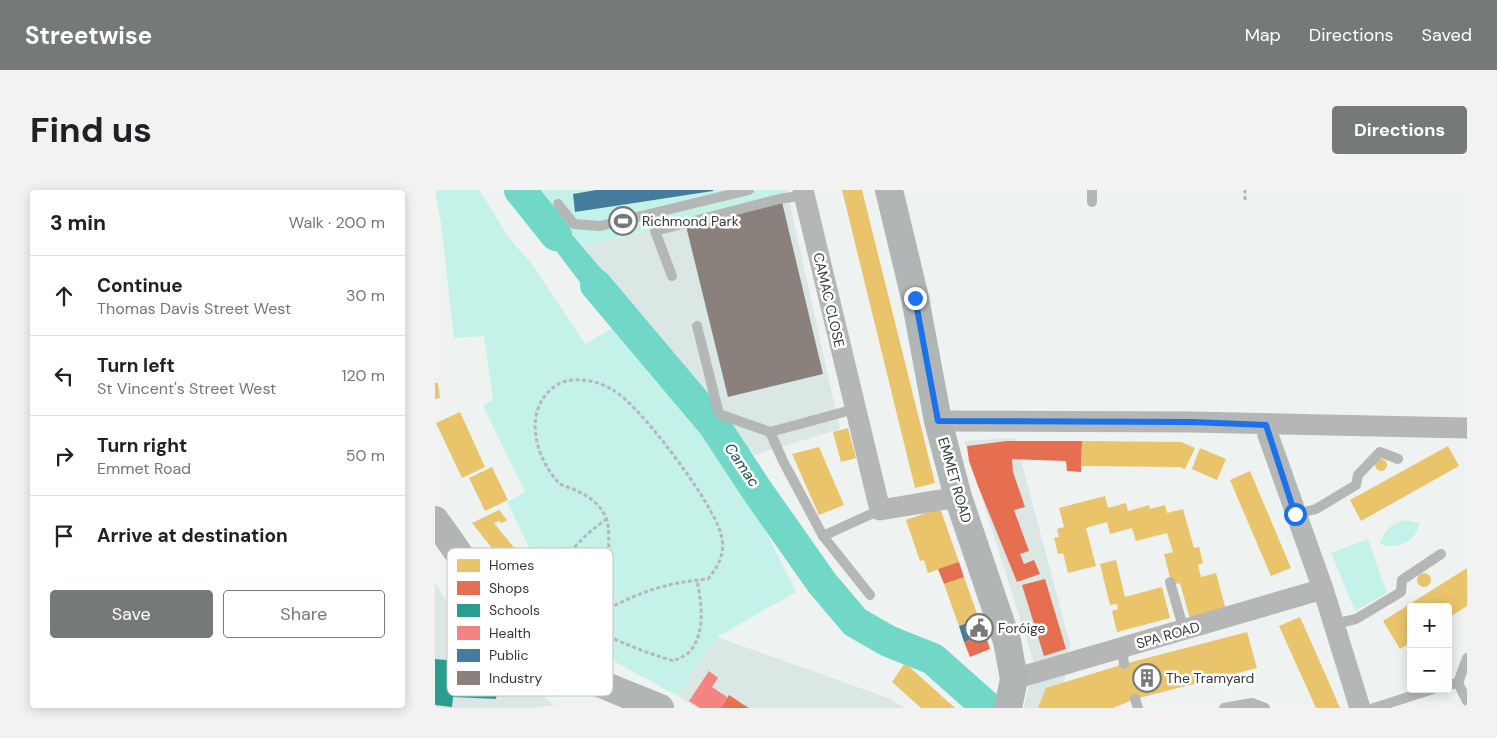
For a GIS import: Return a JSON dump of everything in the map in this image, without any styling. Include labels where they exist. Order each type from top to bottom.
[{"type":"main road","name":"EMMET ROAD","points":[[889,190],[915,298],[938,421],[958,497],[1007,641],[1014,679],[1008,708]]},
{"type":"main road","points":[[435,520],[455,548]]},
{"type":"main road","points":[[613,688],[660,708]]},
{"type":"street","name":"CAMAC CLOSE","points":[[804,193],[881,510]]},
{"type":"street","points":[[938,421],[1192,422],[1467,428]]},
{"type":"street","points":[[1266,425],[1295,514],[1323,589],[1360,708]]},
{"type":"street","points":[[881,510],[958,497]]},
{"type":"street","name":"SPA ROAD","points":[[1014,679],[1123,656],[1184,630],[1323,589]]},
{"type":"lane","points":[[558,204],[574,224],[600,226],[749,190]]},
{"type":"lane","points":[[1092,190],[1092,202]]},
{"type":"lane","points":[[671,276],[655,230],[804,193]]},
{"type":"lane","points":[[697,326],[719,414],[770,432],[855,409]]},
{"type":"lane","points":[[770,432],[783,461],[823,536],[870,594]]},
{"type":"lane","points":[[1295,514],[1316,509],[1356,485],[1359,476],[1380,452],[1398,459]]},
{"type":"lane","points":[[823,536],[881,510]]},
{"type":"lane","points":[[1334,624],[1356,619],[1401,592],[1402,580],[1441,554]]},
{"type":"lane","points":[[1170,582],[1184,630]]},
{"type":"lane","points":[[1467,658],[1453,684],[1467,701]]},
{"type":"lane","points":[[1374,708],[1421,693]]},
{"type":"lane","points":[[1224,708],[1252,703],[1265,708]]},
{"type":"path","points":[[1245,190],[1245,200]]},
{"type":"path","points":[[609,548],[607,519],[598,504],[582,493],[561,484],[542,460],[535,429],[539,403],[556,386],[572,381],[594,381],[615,390],[656,432],[705,501],[721,535],[721,562],[708,579],[654,587],[613,607]]},
{"type":"path","points":[[574,548],[581,538],[607,519]]},
{"type":"path","points":[[613,637],[674,661],[689,652],[701,622],[701,600],[697,580]]},
{"type":"shaded area","points":[[435,190],[479,190],[510,239],[532,264],[585,344],[614,327],[708,439],[757,513],[796,592],[717,637],[695,667],[678,696],[613,661],[613,548],[529,548],[507,502],[525,492],[483,406],[493,399],[484,336],[454,338],[441,223]]},
{"type":"shaded area","name":"Richmond Park","points":[[536,190],[787,190],[788,195],[583,247]]},
{"type":"shaded area","points":[[537,193],[635,309],[614,327],[522,206]]},
{"type":"shaded area","points":[[788,195],[840,429],[755,455],[718,424],[635,309],[583,247]]},
{"type":"shaded area","points":[[1015,438],[1070,644],[1060,708],[1024,708],[1034,663],[964,441]]},
{"type":"shaded area","points":[[1405,520],[1419,523],[1418,530],[1410,540],[1392,546],[1380,544],[1389,528]]},
{"type":"shaded area","points":[[1368,539],[1387,593],[1355,611],[1331,553]]},
{"type":"shaded area","points":[[435,583],[447,601],[447,696],[542,696],[554,705],[532,708],[435,708]]},
{"type":"shaded area","points":[[717,637],[888,698],[905,708],[696,708],[678,696],[695,667]]},
{"type":"building: Homes","points":[[842,190],[862,190],[935,483],[915,488]]},
{"type":"building: Homes","points":[[435,383],[438,383],[440,398],[435,399]]},
{"type":"building: Homes","points":[[460,412],[485,467],[462,478],[436,423]]},
{"type":"building: Homes","points":[[848,428],[856,458],[841,462],[833,432]]},
{"type":"building: Homes","points":[[1082,441],[1181,442],[1195,448],[1185,469],[1180,467],[1082,466]]},
{"type":"building: Homes","points":[[1448,446],[1459,466],[1361,521],[1350,500]]},
{"type":"building: Homes","points":[[819,447],[844,505],[819,515],[792,454]]},
{"type":"building: Homes","points":[[1200,448],[1226,459],[1217,480],[1192,469]]},
{"type":"building: Homes","points":[[1379,459],[1383,459],[1387,465],[1383,471],[1379,471],[1375,467],[1375,463]]},
{"type":"building: Homes","points":[[492,467],[508,500],[485,511],[469,478]]},
{"type":"building: Homes","points":[[1250,471],[1291,568],[1271,576],[1230,480]]},
{"type":"building: Homes","points":[[1105,496],[1108,508],[1126,503],[1128,511],[1149,505],[1150,509],[1165,505],[1167,513],[1183,509],[1194,548],[1199,547],[1203,563],[1198,565],[1201,577],[1216,573],[1226,610],[1190,619],[1180,583],[1172,585],[1164,554],[1173,552],[1167,533],[1136,541],[1132,528],[1110,534],[1107,522],[1086,528],[1096,566],[1068,573],[1063,553],[1058,554],[1054,538],[1059,537],[1057,529],[1064,527],[1059,508]]},
{"type":"building: Homes","points":[[940,508],[959,562],[928,573],[924,560],[920,561],[906,520]]},
{"type":"building: Homes","points":[[499,510],[507,520],[502,523],[499,521],[494,523],[514,548],[492,548],[472,523]]},
{"type":"building: Homes","points":[[1116,560],[1125,597],[1162,587],[1170,618],[1117,632],[1112,611],[1118,609],[1117,604],[1110,605],[1100,564]]},
{"type":"building: Homes","points":[[1467,568],[1467,606],[1452,615],[1452,603],[1412,603]]},
{"type":"building: Homes","points":[[1421,573],[1427,573],[1431,580],[1427,587],[1421,587],[1417,583],[1417,577]]},
{"type":"building: Homes","points":[[964,577],[979,619],[959,626],[944,584]]},
{"type":"building: Homes","points":[[1407,606],[1407,645],[1400,649],[1383,621]]},
{"type":"building: Homes","points":[[1300,617],[1340,708],[1316,708],[1279,626]]},
{"type":"building: Homes","name":"The Tramyard","points":[[1247,632],[1257,668],[1135,699],[1113,708],[1038,708],[1046,688],[1124,664]]},
{"type":"building: Homes","points":[[905,663],[955,708],[921,708],[892,682]]},
{"type":"building: Shops","points":[[1007,441],[1082,441],[1081,472],[1067,471],[1066,461],[1012,459],[1013,472],[1025,507],[1014,510],[1029,551],[1020,554],[1024,564],[1034,560],[1040,574],[1017,582],[978,486],[969,461],[967,446]]},
{"type":"building: Shops","points":[[959,562],[964,577],[944,584],[938,569]]},
{"type":"building: Shops","points":[[1045,579],[1066,649],[1044,656],[1022,585]]},
{"type":"building: Shops","points":[[985,634],[990,649],[970,657],[964,642]]},
{"type":"building: Shops","points":[[729,695],[744,705],[749,708],[720,708]]},
{"type":"building: Schools","points":[[435,659],[447,660],[447,696],[496,696],[496,699],[453,697],[452,707],[435,705]]},
{"type":"building: Health","points":[[709,671],[718,678],[712,687],[727,697],[720,708],[700,708],[689,701]]},
{"type":"building: Public","points":[[596,190],[713,191],[575,212],[573,194]]},
{"type":"building: Public","points":[[979,619],[985,634],[964,642],[959,626]]},
{"type":"building: Industry","points":[[782,202],[823,374],[728,397],[686,226]]},
{"type":"waterway","name":"Camac","points":[[520,190],[556,235]]},
{"type":"waterway","name":"Camac","points":[[596,285],[714,425],[822,583],[855,622],[888,641],[933,659],[988,708]]},
{"type":"place","name":"Richmond Park","points":[[623,221]]},
{"type":"place","name":"Foróige","points":[[979,628]]},
{"type":"place","name":"The Tramyard","points":[[1147,678]]},
{"type":"route","points":[[915,298],[938,421],[1192,422],[1266,425],[1267,436],[1295,514]]}]
